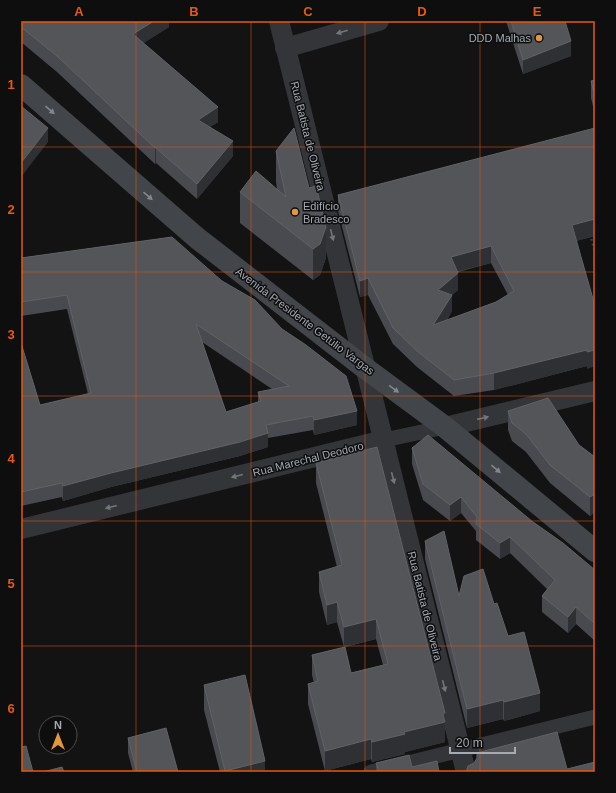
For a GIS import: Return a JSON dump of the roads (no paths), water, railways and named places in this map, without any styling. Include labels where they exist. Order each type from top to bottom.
[{"type":"main road","name":"Avenida Presidente Getúlio Vargas","points":[[21,85],[189,240],[445,427],[595,551]]},
{"type":"street","name":"Rua Batista de Oliveira","points":[[279,21],[466,772]]},
{"type":"street","points":[[285,48],[379,21]]},
{"type":"street","name":"Rua Marechal Deodoro","points":[[21,529],[384,440],[595,391]]},
{"type":"street","points":[[372,772],[595,718]]},
{"type":"place","name":"DDD Malhas","points":[[539,38]]},
{"type":"place","name":"Edifício Bradesco","points":[[295,212]]}]
